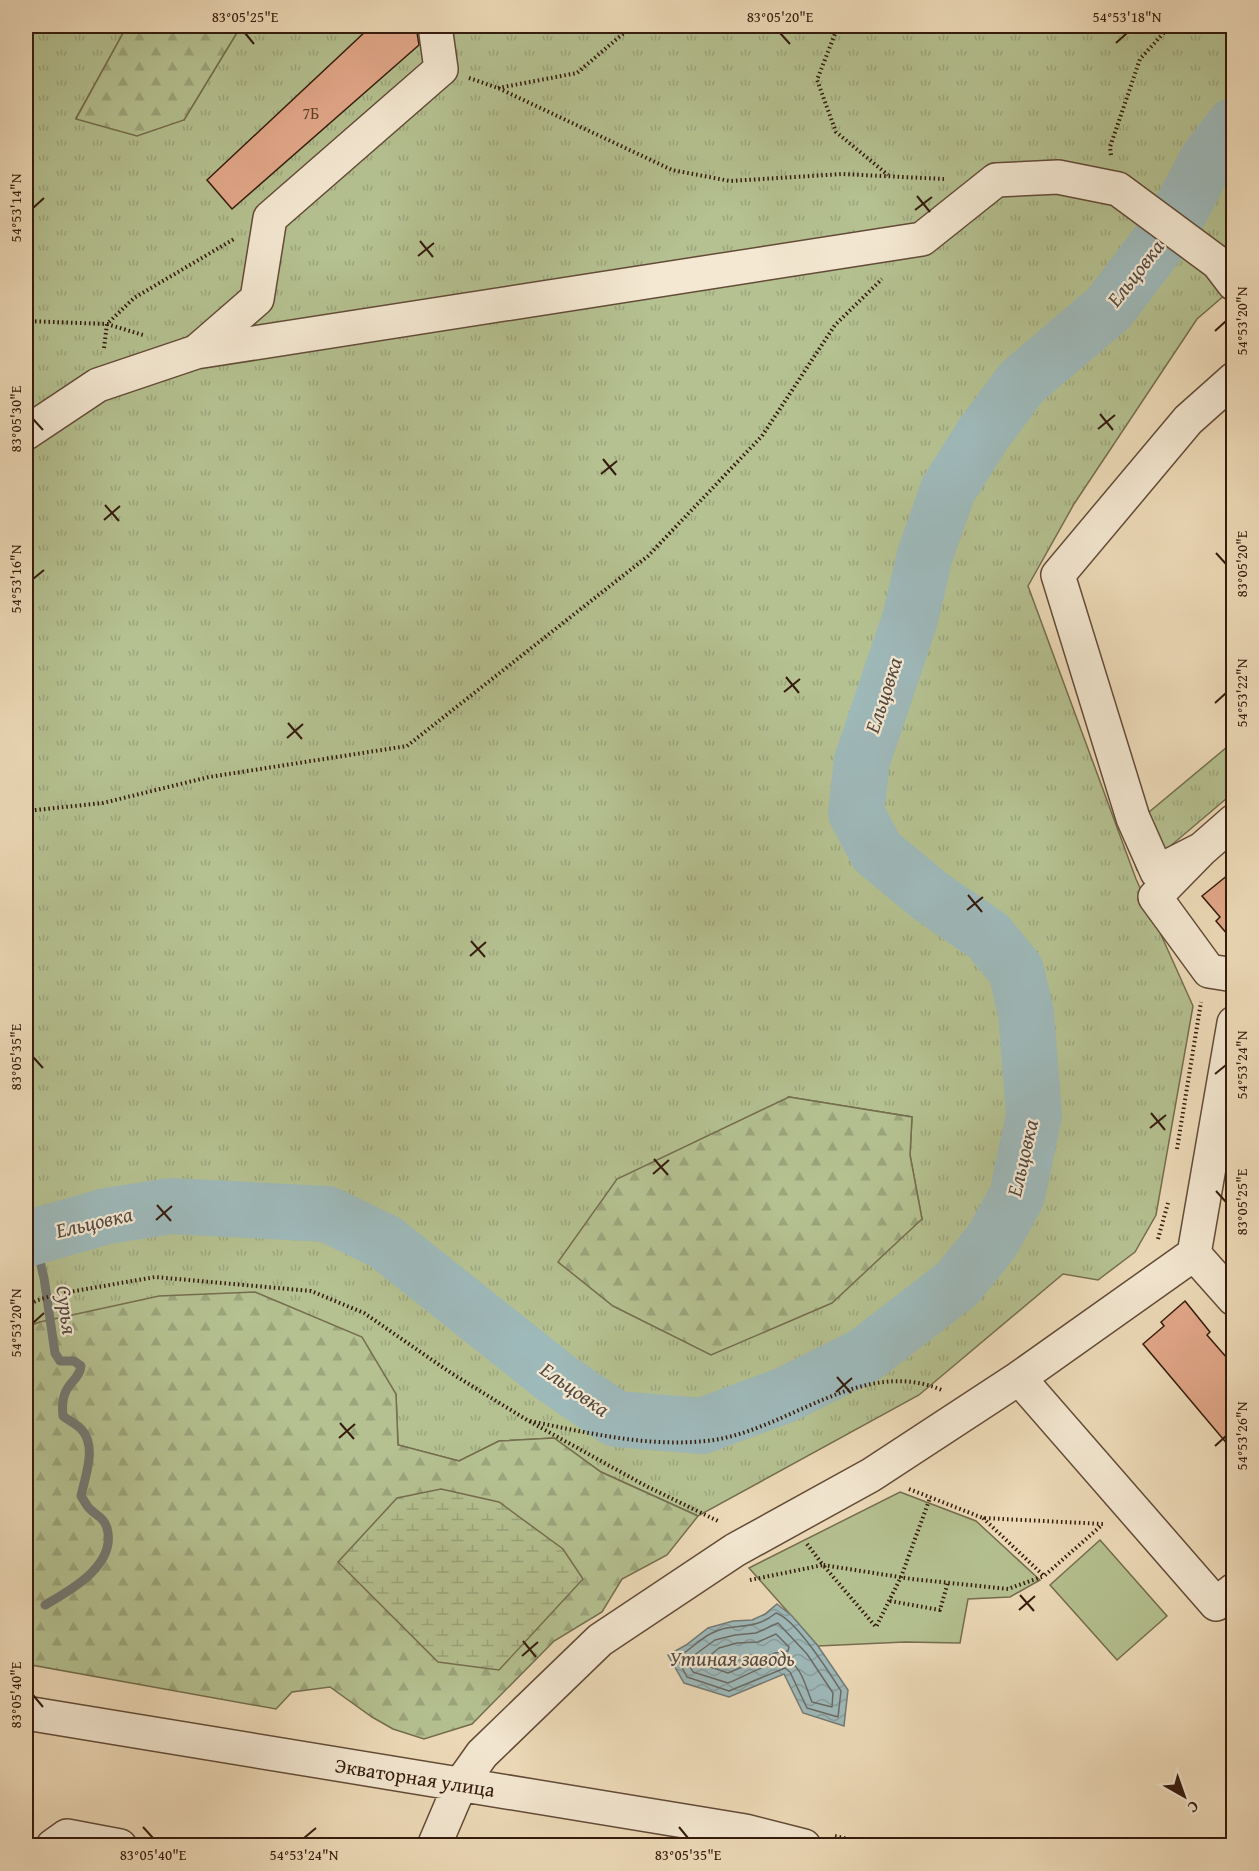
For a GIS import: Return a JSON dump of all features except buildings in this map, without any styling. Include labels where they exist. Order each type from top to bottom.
[{"type":"street","points":[[196,352],[257,299],[270,218],[441,69],[435,26]]},
{"type":"street","points":[[26,433],[99,385],[196,352],[922,239],[996,180],[1058,177],[1118,189],[1226,274]]},
{"type":"street","points":[[1202,849],[1157,872],[1133,818],[1058,575],[1188,420],[1233,379]]},
{"type":"street","points":[[1221,973],[1155,897],[1233,820]]},
{"type":"street","points":[[434,1845],[460,1785],[482,1754],[600,1640],[735,1550],[872,1475],[1019,1378],[1194,1254],[1233,1023]]},
{"type":"street","points":[[1194,1254],[1233,1299]]},
{"type":"street","points":[[1019,1378],[1216,1604],[1233,1590]]},
{"type":"street","name":"Экваторная улица","points":[[26,1713],[745,1831],[804,1845]]},
{"type":"street","points":[[53,1845],[67,1836],[120,1845]]},
{"type":"path","points":[[498,88],[577,73],[632,26]]},
{"type":"path","points":[[838,26],[816,80],[836,132],[889,176]]},
{"type":"path","points":[[1118,189],[1110,147],[1140,59],[1170,26]]},
{"type":"path","points":[[441,69],[498,88],[672,170],[730,181],[842,174],[996,180]]},
{"type":"path","points":[[99,385],[107,324],[134,298],[270,218]]},
{"type":"path","points":[[26,811],[103,803],[209,777],[407,746],[648,556],[762,436],[835,325],[882,278]]},
{"type":"path","points":[[26,321],[107,324],[196,352]]},
{"type":"path","points":[[1175,1157],[1202,998],[1221,973]]},
{"type":"path","points":[[1153,1246],[1158,1238],[1170,1192]]},
{"type":"path","points":[[26,1306],[58,1294],[155,1277],[311,1291],[364,1313],[451,1373],[527,1420],[646,1486],[725,1525]]},
{"type":"path","points":[[527,1420],[656,1443],[707,1441],[736,1435],[874,1382],[917,1381],[952,1395]]},
{"type":"path","points":[[872,1475],[983,1518],[1103,1524]]},
{"type":"path","points":[[789,1520],[823,1565],[876,1627],[902,1577],[930,1498]]},
{"type":"path","points":[[706,1569],[740,1582],[823,1565],[1008,1589],[1044,1576],[1128,1502]]},
{"type":"path","points":[[983,1518],[1044,1576]]},
{"type":"path","points":[[890,1601],[940,1610],[948,1582]]},
{"type":"green space","points":[[26,26],[127,26],[76,118],[184,120],[241,26],[1233,26],[1233,288],[1197,319],[1074,504],[1028,586],[1136,879],[1193,1006],[1156,1215],[1135,1252],[1098,1280],[1063,1274],[919,1395],[698,1516],[601,1472],[554,1438],[499,1441],[459,1461],[398,1445],[396,1394],[40,1322],[26,1327]],"holes":[[[789,1097],[912,1117],[910,1155],[922,1219]]]},
{"type":"green space","points":[[127,26],[241,26],[184,120],[137,136],[76,119]]},
{"type":"green space","points":[[1233,742],[1233,793],[1168,848],[1137,870],[1124,833]]},
{"type":"green space","points":[[789,1097],[912,1117],[910,1155],[922,1219],[832,1303],[711,1355],[613,1306],[558,1262],[617,1179]]},
{"type":"green space","points":[[255,1292],[362,1337],[396,1394],[398,1445],[459,1461],[499,1441],[554,1438],[601,1472],[698,1516],[667,1555],[622,1579],[602,1612],[554,1641],[472,1724],[424,1739],[393,1729],[330,1687],[292,1692],[276,1709],[26,1664],[26,1327],[159,1296]]},
{"type":"green space","points":[[441,1489],[499,1502],[563,1549],[583,1579],[499,1670],[438,1662],[338,1562],[397,1498]]},
{"type":"green space","points":[[900,1492],[976,1521],[1040,1580],[1010,1597],[968,1599],[960,1643],[905,1642],[818,1646],[749,1568]]},
{"type":"green space","points":[[1100,1540],[1167,1616],[1117,1660],[1050,1585]]},
{"type":"water","name":"Утиная заводь","points":[[777,1604],[792,1616],[818,1646],[848,1690],[844,1726],[803,1713],[784,1674],[729,1697],[684,1683],[668,1655],[708,1628],[733,1621],[752,1620],[765,1614]]},
{"type":"waterway","name":"Ельцовка","points":[[26,1239],[107,1216],[171,1206],[327,1214],[385,1242],[556,1378],[616,1419],[702,1426],[785,1395],[865,1355],[957,1284],[992,1241],[1017,1196],[1034,1115],[1026,1013],[1016,970],[988,936],[930,896],[877,852],[856,813],[862,761],[910,619],[925,555],[948,490],[984,433],[1022,382],[1109,308],[1175,221],[1207,160],[1234,125]]},
{"type":"waterway","name":"Сурья","points":[[34,1236],[44,1278],[55,1353],[60,1361],[74,1361],[81,1366],[79,1373],[66,1391],[62,1406],[63,1416],[82,1430],[89,1445],[89,1462],[81,1496],[88,1507],[106,1524],[108,1541],[105,1554],[90,1575],[45,1605]]}]
